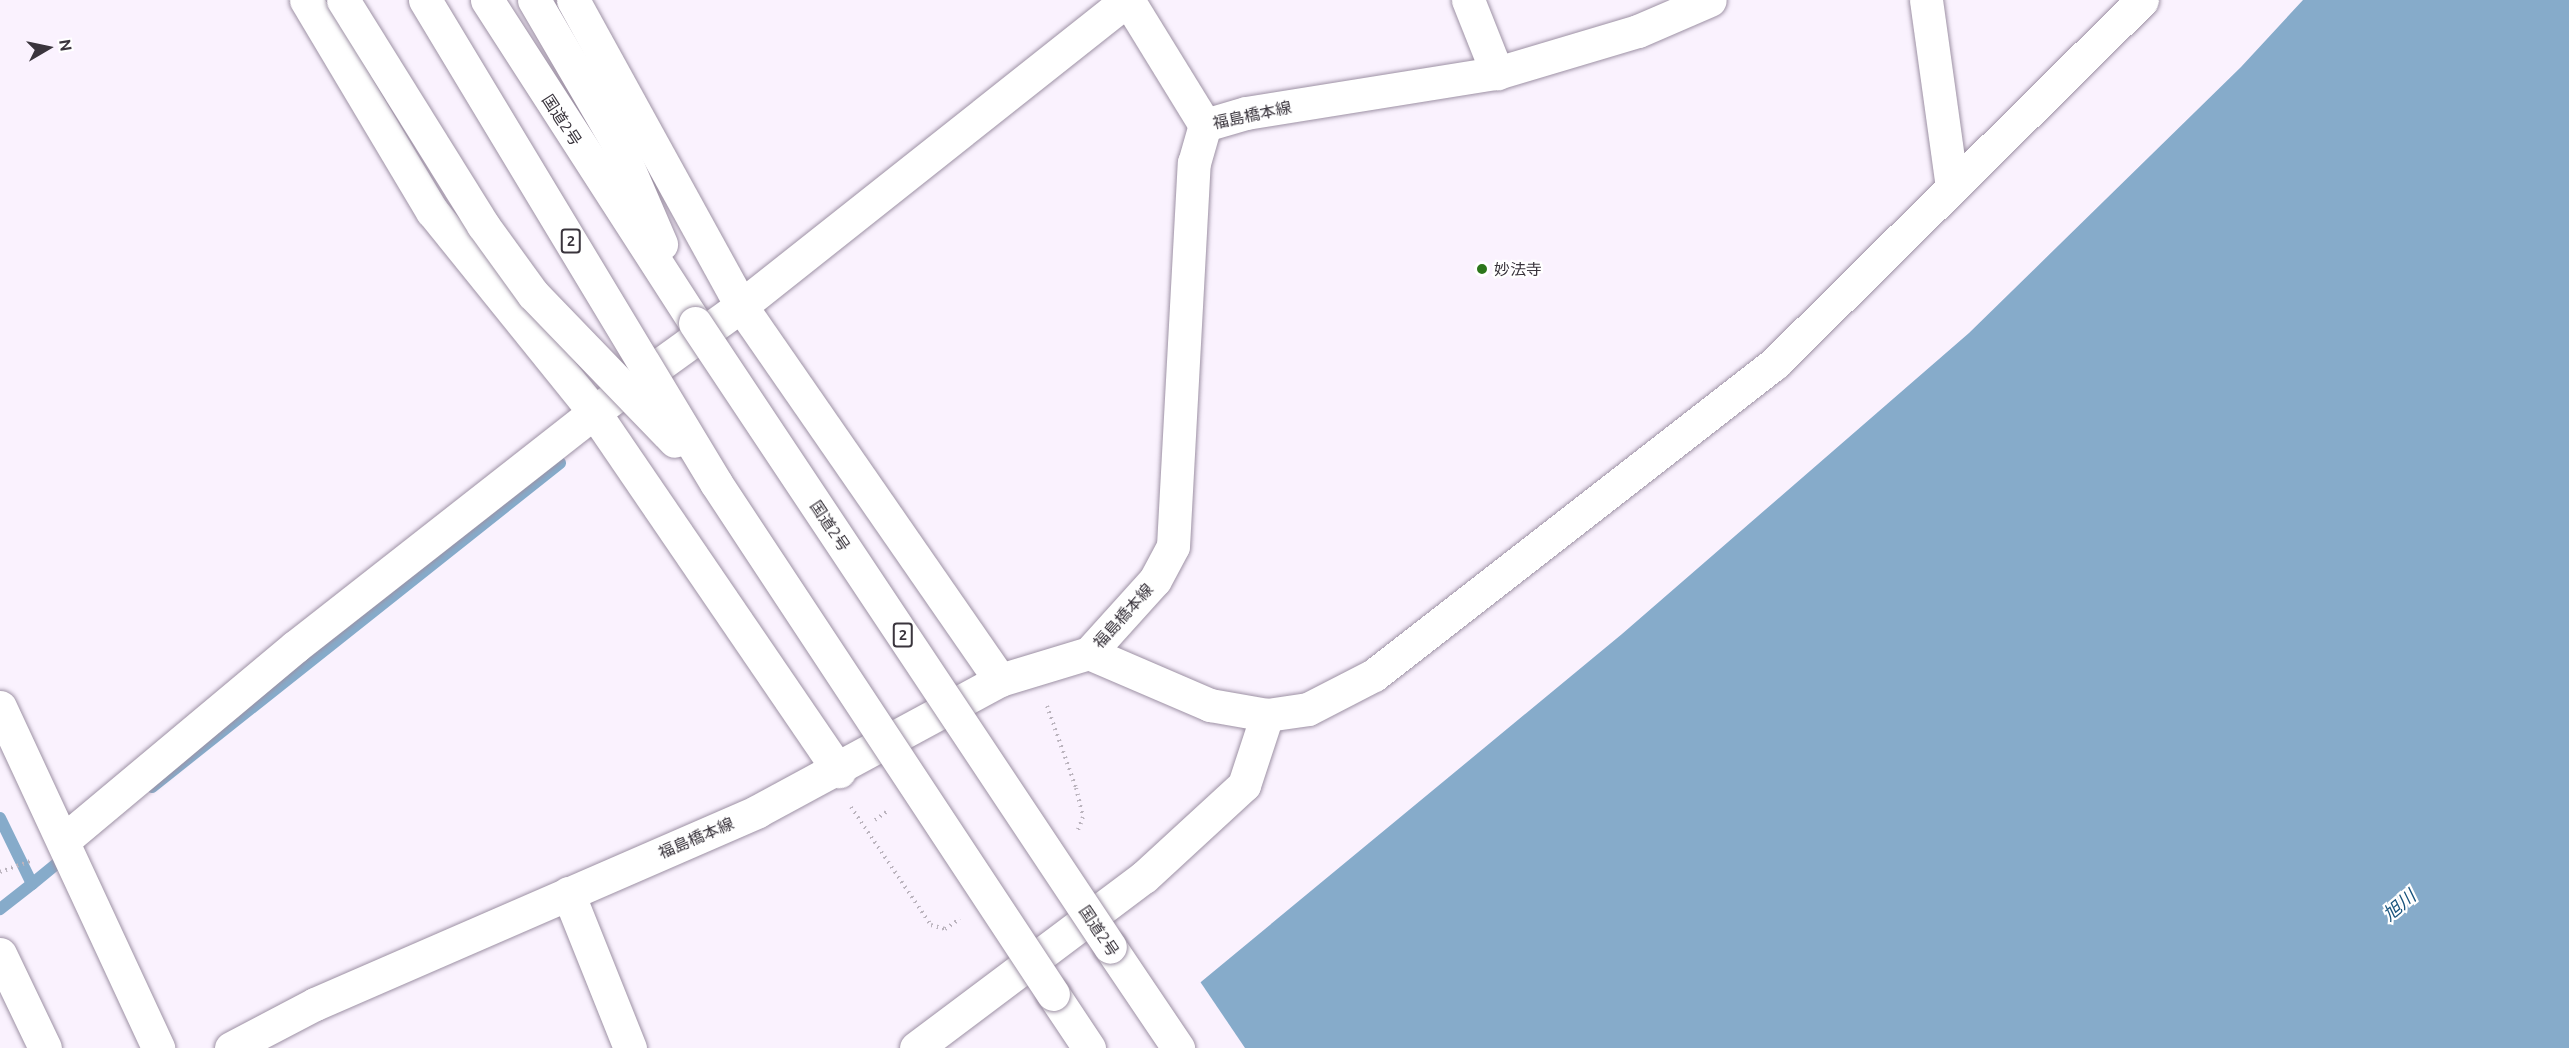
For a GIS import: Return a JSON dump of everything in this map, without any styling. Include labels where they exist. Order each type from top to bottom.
[{"type":"main road","points":[[306,0],[432,211],[594,412],[839,771]]},
{"type":"main road","points":[[343,0],[464,196],[533,294],[716,483]]},
{"type":"main road","name":"2","points":[[425,0],[716,483],[1089,1048]]},
{"type":"main road","name":"国道2号","points":[[487,0],[695,323],[1178,1048]]},
{"type":"main road","points":[[534,0],[618,144],[695,323]]},
{"type":"main road","points":[[573,0],[741,306],[1000,681]]},
{"type":"main road","points":[[68,850],[296,646],[594,412],[741,306],[1128,0],[1205,125]]},
{"type":"main road","points":[[1468,0],[1497,73]]},
{"type":"main road","name":"福島橋本線","points":[[231,1048],[315,1005],[758,811],[839,771],[1000,681],[1089,653],[1155,580],[1173,546],[1194,162],[1205,125],[1246,113],[1497,73],[1638,31],[1710,0]]},
{"type":"main road","points":[[1926,0],[1952,187]]},
{"type":"main road","points":[[1089,653],[1210,705],[1266,715],[1308,709],[1374,675],[1775,363],[2142,0]]},
{"type":"main road","points":[[0,707],[158,1048]]},
{"type":"main road","points":[[916,1048],[1144,877],[1244,785],[1266,715]]},
{"type":"main road","points":[[568,893],[630,1048]]},
{"type":"main road","points":[[0,954],[45,1048]]},
{"type":"path","points":[[848,804],[931,926],[945,929],[964,916]]},
{"type":"path","points":[[0,872],[34,859]]},
{"type":"water","name":"旭川","points":[[2303,0],[2569,0],[2569,1048],[1121,1048],[1622,634],[1969,333],[2241,67]]},
{"type":"pier","points":[[1199,980],[1245,1048],[1118,1048],[1119,1046]]},
{"type":"waterway","points":[[152,787],[560,463]]},
{"type":"waterway","points":[[0,818],[32,884],[0,909]]},
{"type":"waterway","points":[[32,884],[66,856]]},
{"type":"place","name":"妙法寺","points":[[1482,269]]}]
